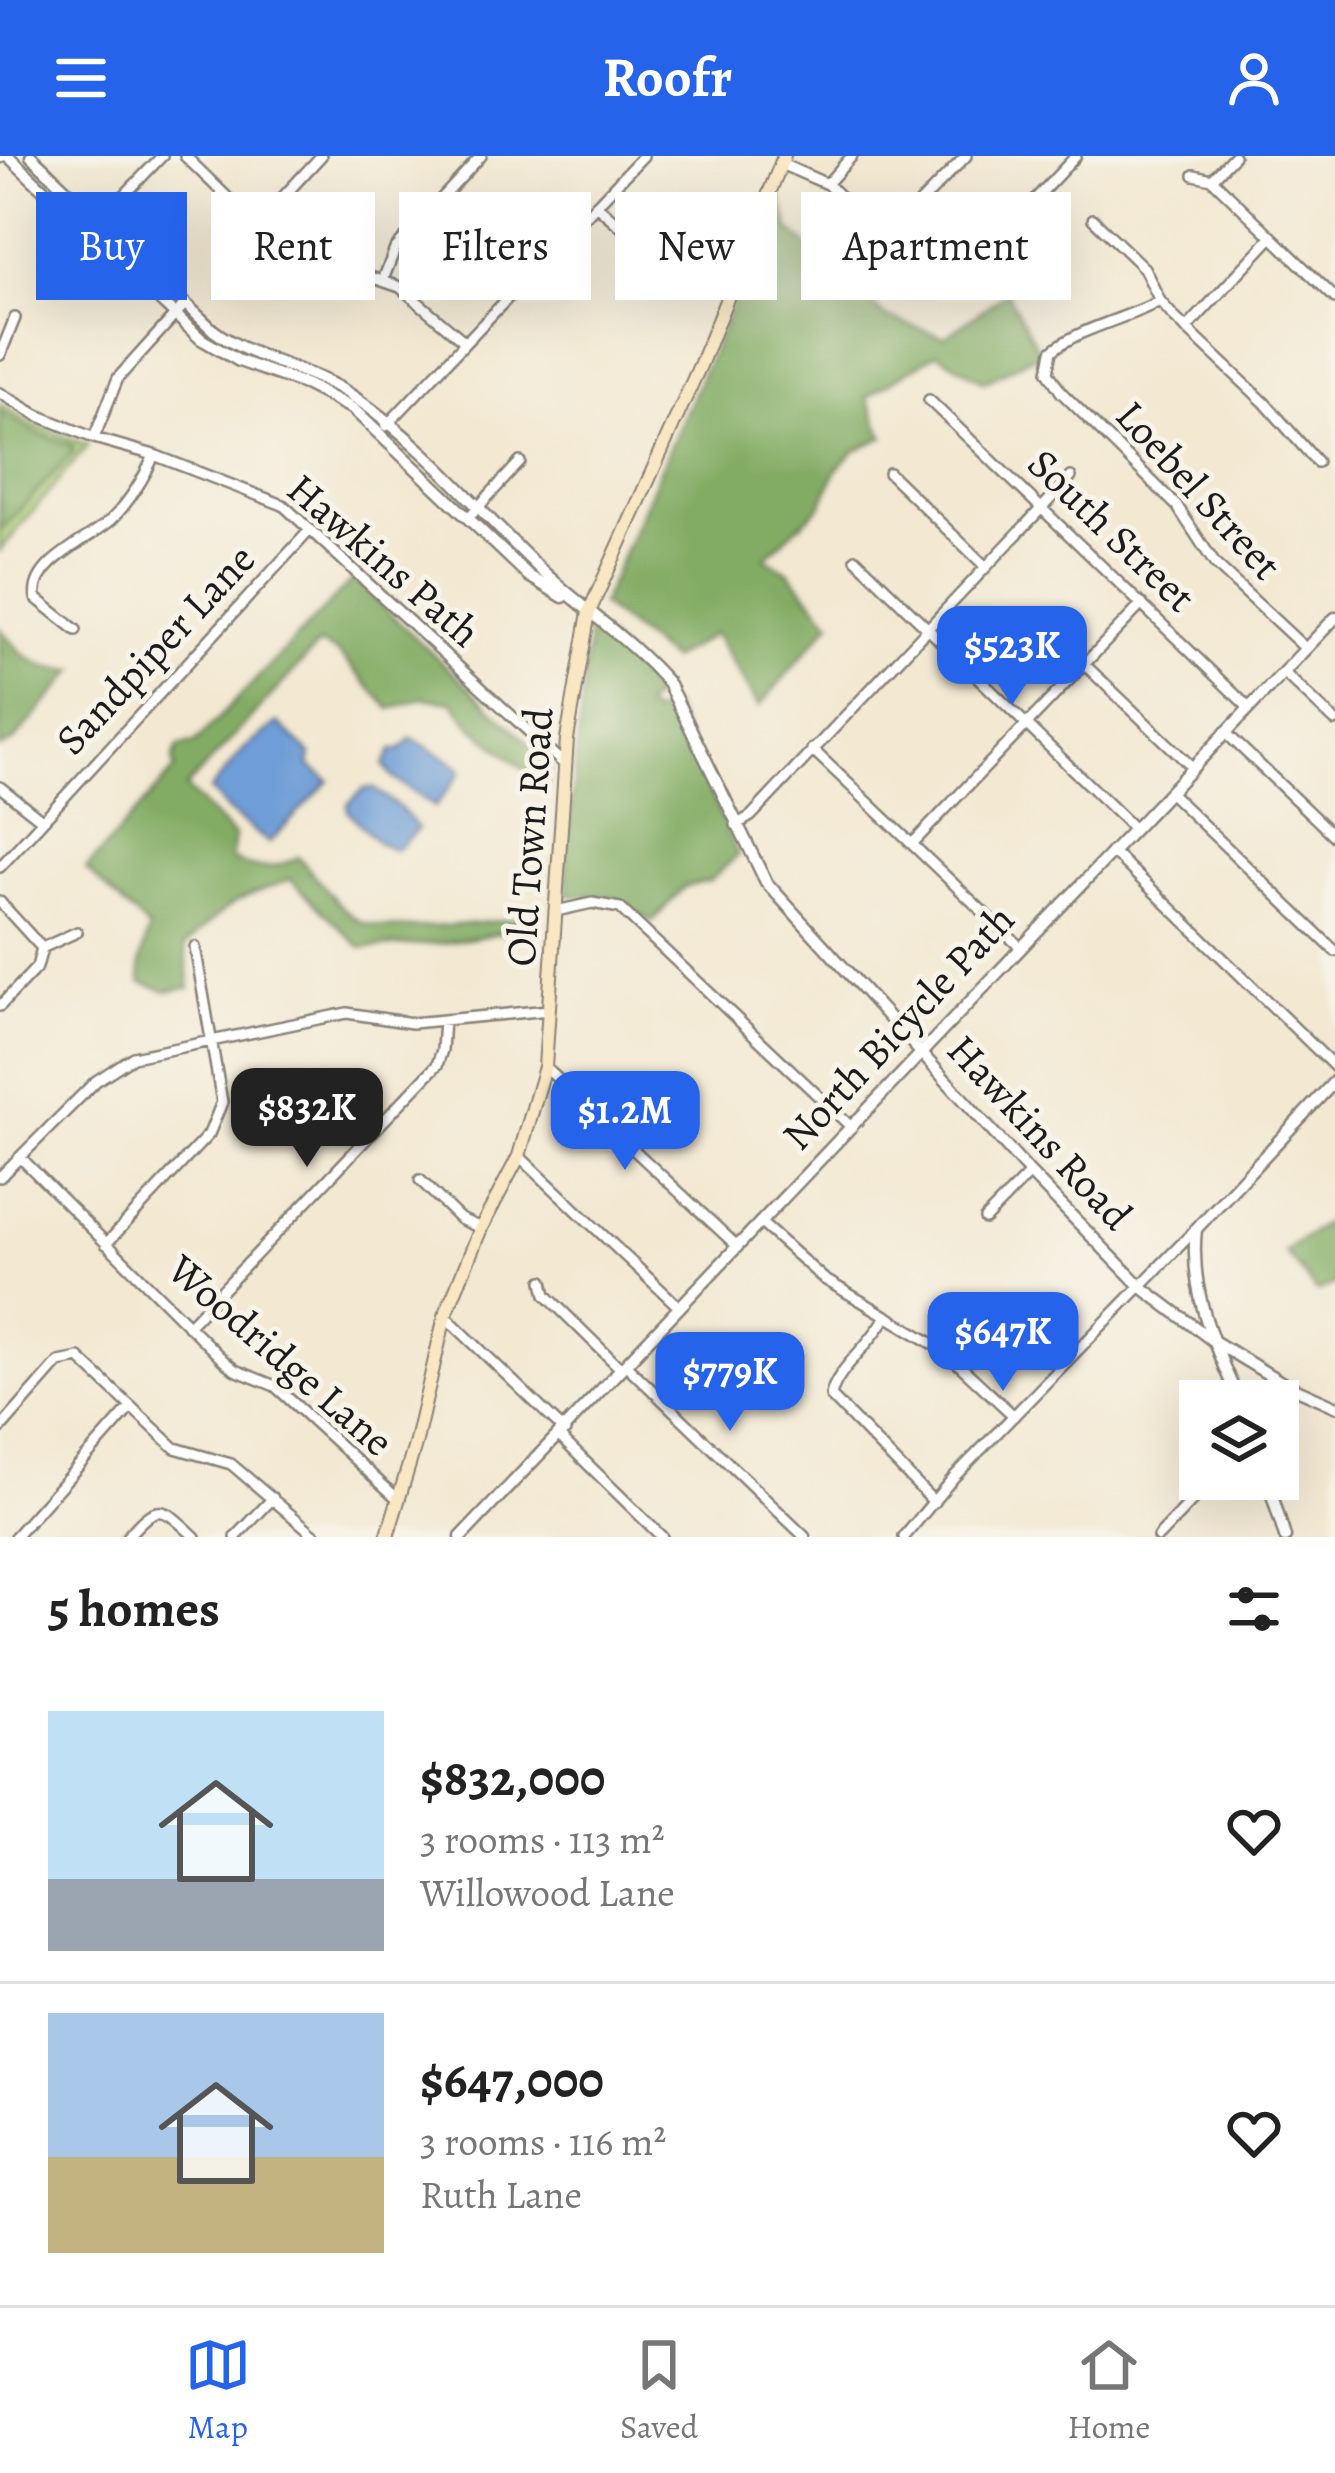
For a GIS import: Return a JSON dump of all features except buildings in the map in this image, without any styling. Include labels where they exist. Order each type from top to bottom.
[{"type":"main road","name":"Old Town Road","points":[[769,192],[782,160]]},
{"type":"main road","name":"Old Town Road","points":[[387,1537],[445,1316],[481,1228],[518,1156],[545,1067],[565,765],[578,656],[589,612],[724,300]]},
{"type":"street","points":[[31,156],[62,192]]},
{"type":"street","points":[[127,192],[161,156]]},
{"type":"street","points":[[185,156],[222,192]]},
{"type":"street","points":[[288,192],[321,156]]},
{"type":"street","points":[[383,280],[395,249],[481,156]]},
{"type":"street","points":[[384,428],[643,156]]},
{"type":"street","points":[[826,184],[852,156]]},
{"type":"street","points":[[930,192],[966,156]]},
{"type":"street","points":[[1211,178],[1234,156]]},
{"type":"street","points":[[3,157],[48,192]]},
{"type":"street","points":[[1040,192],[1073,157]]},
{"type":"street","points":[[782,160],[835,192]]},
{"type":"street","points":[[1194,175],[1211,178],[1335,298]]},
{"type":"street","points":[[596,205],[615,222]]},
{"type":"street","points":[[1093,220],[1144,268],[1160,301],[1265,403],[1317,462]]},
{"type":"street","points":[[1186,329],[1271,238]]},
{"type":"street","points":[[375,277],[416,297],[465,342]]},
{"type":"street","points":[[161,300],[212,347],[307,385],[384,428],[529,576],[589,612]]},
{"type":"street","points":[[179,300],[222,337],[335,384],[478,507],[589,612]]},
{"type":"street","name":"Loebel Street","points":[[1160,301],[1109,326],[1074,334],[1052,351],[1048,372],[1061,392],[1177,506],[1215,564],[1305,648]]},
{"type":"street","points":[[94,438],[118,378],[184,304]]},
{"type":"street","points":[[0,355],[15,318]]},
{"type":"street","name":"Hawkins Path","points":[[0,393],[37,415],[94,438],[255,491],[283,506],[565,765]]},
{"type":"street","name":"South Street","points":[[929,400],[1249,708]]},
{"type":"street","points":[[76,630],[36,598],[38,580],[112,518],[139,479],[137,470],[148,453]]},
{"type":"street","points":[[469,518],[520,462]]},
{"type":"street","points":[[889,473],[985,566]]},
{"type":"street","points":[[736,825],[752,816],[1071,477]]},
{"type":"street","name":"Sandpiper Lane","points":[[0,868],[310,530]]},
{"type":"street","points":[[856,559],[1133,828]]},
{"type":"street","points":[[913,842],[1142,604]]},
{"type":"street","name":"Hawkins Road","points":[[589,612],[646,658],[668,683],[766,882],[1030,1173],[1140,1286],[1212,1340],[1281,1382],[1335,1406]]},
{"type":"street","name":"North Bicycle Path","points":[[461,1537],[1335,617]]},
{"type":"street","points":[[1084,664],[1192,767]]},
{"type":"street","points":[[1283,672],[1335,721]]},
{"type":"street","points":[[1226,732],[1335,837]]},
{"type":"street","points":[[812,749],[1019,946]]},
{"type":"street","points":[[0,787],[42,820]]},
{"type":"street","points":[[1169,792],[1335,951]]},
{"type":"street","points":[[1112,851],[1335,1067]]},
{"type":"street","points":[[0,902],[41,947]]},
{"type":"street","points":[[556,910],[592,903],[620,908],[849,1125]]},
{"type":"street","points":[[41,947],[76,932]]},
{"type":"street","points":[[0,1006],[37,967],[41,947]]},
{"type":"street","points":[[106,1244],[216,1123],[222,1102],[196,947]]},
{"type":"street","points":[[0,1177],[116,1065],[133,1057],[347,1013],[412,1023],[549,1010]]},
{"type":"street","points":[[188,1326],[437,1065],[444,1020]]},
{"type":"street","points":[[545,1067],[737,1246]]},
{"type":"street","points":[[904,1537],[1335,1081]]},
{"type":"street","name":"Woodridge Lane","points":[[20,1156],[235,1370],[274,1386],[399,1500]]},
{"type":"street","points":[[518,1156],[679,1307]]},
{"type":"street","points":[[985,1220],[1030,1173]]},
{"type":"street","points":[[420,1180],[460,1219],[481,1228]]},
{"type":"street","points":[[760,1222],[824,1279],[942,1349],[1014,1416]]},
{"type":"street","points":[[1196,1229],[1196,1282],[1212,1340],[1230,1380]]},
{"type":"street","points":[[543,1281],[546,1295],[805,1537]]},
{"type":"street","points":[[445,1316],[662,1537]]},
{"type":"street","points":[[886,1316],[868,1345],[834,1382],[831,1396],[934,1502]]},
{"type":"street","points":[[0,1429],[55,1367],[65,1359],[79,1358],[175,1448],[231,1464],[317,1537]]},
{"type":"street","points":[[15,1537],[131,1407]]},
{"type":"street","points":[[236,1537],[273,1498]]},
{"type":"street","points":[[1158,1537],[1194,1500]]},
{"type":"street","points":[[1274,1500],[1285,1537]]},
{"type":"street","points":[[127,1537],[147,1514],[158,1510],[169,1513],[195,1537]]},
{"type":"green space","points":[[780,196],[789,229],[801,240],[801,300],[867,300],[886,317],[945,337],[996,300],[1011,300],[1040,353],[984,382],[937,353],[867,397],[884,437],[854,451],[837,469],[821,505],[765,558],[789,572],[831,622],[759,707],[714,634],[671,660],[601,605],[734,300],[777,300]]},
{"type":"green space","points":[[0,404],[31,423],[88,445],[0,551]]},
{"type":"green space","points":[[0,412],[39,434],[72,445],[73,452],[0,531]]},
{"type":"green space","points":[[353,579],[552,765],[547,788],[471,726],[453,702],[423,698],[390,709],[338,653],[319,644],[186,788],[235,837],[231,859],[265,867],[298,857],[358,920],[417,927],[538,917],[536,927],[444,943],[361,948],[290,879],[237,901],[185,946],[190,988],[166,991],[141,982],[140,963],[149,929],[86,869],[175,769],[178,746],[195,743]]},
{"type":"green space","points":[[0,629],[32,660],[75,670],[14,741],[0,748]]},
{"type":"green space","points":[[589,632],[600,633],[658,685],[658,693],[645,706],[652,714],[672,706],[738,855],[710,881],[684,887],[652,922],[613,898],[567,894],[566,855]]},
{"type":"green space","points":[[1335,1215],[1335,1284],[1317,1292],[1285,1252]]},
{"type":"water","points":[[278,723],[311,754],[309,765],[329,781],[269,843],[210,790],[244,749]]},
{"type":"water","points":[[412,738],[461,772],[435,807],[393,778],[384,765],[392,750],[400,750]]},
{"type":"water","points":[[373,788],[418,829],[395,850],[377,842],[348,811],[348,804],[364,789]]}]
